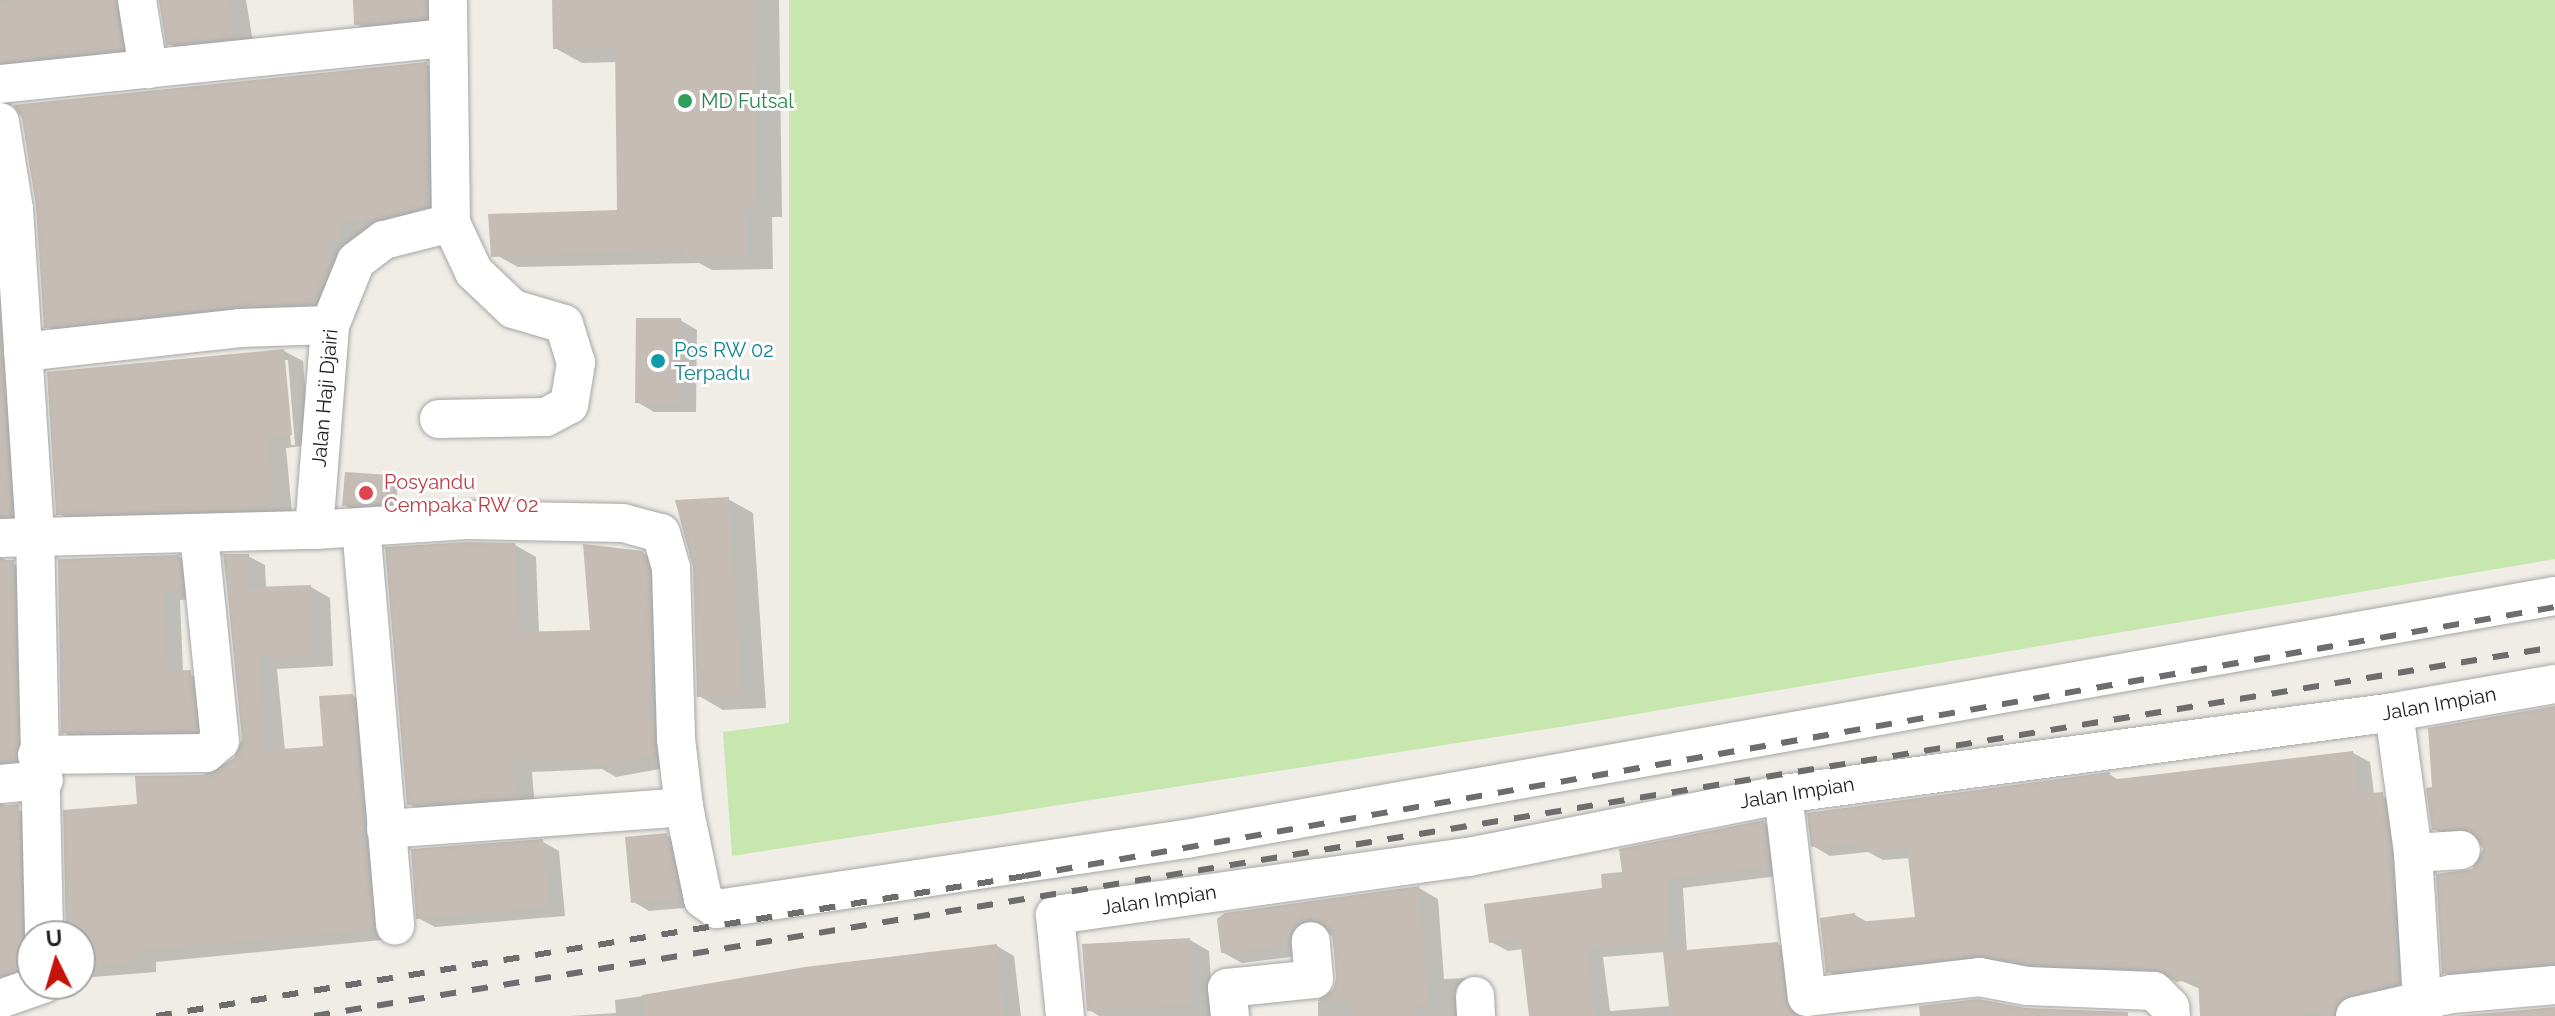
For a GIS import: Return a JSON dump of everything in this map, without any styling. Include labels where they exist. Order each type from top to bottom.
[{"type":"street","points":[[137,0],[148,69]]},
{"type":"street","points":[[439,419],[546,417],[569,405],[576,363],[564,324],[513,309],[474,272],[451,223],[448,0]]},
{"type":"street","points":[[0,84],[447,38]]},
{"type":"street","points":[[0,122],[10,277],[23,352],[17,537],[40,768],[44,920]]},
{"type":"street","name":"Jalan Haji Djairi","points":[[314,530],[330,325],[356,261],[384,240],[451,223]]},
{"type":"street","points":[[23,352],[240,328],[330,325]]},
{"type":"street","points":[[17,537],[199,534],[499,521],[623,523],[661,533],[671,568],[676,739],[684,807],[703,899],[712,908],[1021,866],[2555,596]]},
{"type":"street","points":[[361,527],[395,926]]},
{"type":"street","points":[[0,784],[40,768],[206,753],[220,741],[199,534]]},
{"type":"street","name":"Jalan Impian","points":[[1056,922],[1469,857],[1783,794],[2394,712],[2555,684]]},
{"type":"street","points":[[2394,712],[2413,853],[2422,1008]]},
{"type":"street","points":[[1783,794],[1808,1006],[1979,977],[2029,1001],[2154,991],[2170,1007],[2171,1016]]},
{"type":"street","points":[[386,829],[684,807]]},
{"type":"street","points":[[2413,853],[2461,850]]},
{"type":"street","points":[[1021,866],[1038,900],[1056,922],[1065,1016]]},
{"type":"street","points":[[1230,1016],[1227,988],[1314,979],[1311,941]]},
{"type":"street","points":[[2355,1016],[2555,985]]},
{"type":"green space","points":[[789,0],[2555,0],[2555,559],[1560,727],[732,856],[723,732],[789,723]]},
{"type":"building","points":[[21,0],[116,0],[123,49],[0,62],[0,3]]},
{"type":"building","points":[[159,0],[229,0],[236,38],[166,45]]},
{"type":"building","points":[[353,0],[424,0],[426,18],[354,25]]},
{"type":"building","name":"MD Futsal","points":[[552,0],[753,0],[756,203],[746,203],[747,255],[683,256],[683,249],[491,257],[488,214],[617,210],[615,48],[553,49]]},
{"type":"building","points":[[427,62],[429,206],[382,218],[338,221],[340,239],[327,240],[329,269],[315,303],[238,306],[44,328],[36,206],[22,118],[13,105]]},
{"type":"building","name":"Pos RW 02 Terpadu","points":[[636,318],[681,318],[680,404],[635,403]]},
{"type":"building","points":[[0,334],[1,354],[12,516],[0,516]]},
{"type":"building","points":[[284,349],[292,435],[268,438],[274,503],[246,510],[56,515],[47,372]]},
{"type":"building","name":"Posyandu Cempaka RW 02","points":[[345,472],[390,475],[388,503],[342,506]]},
{"type":"building","points":[[729,497],[742,694],[697,697],[693,567],[675,500]]},
{"type":"building","points":[[468,542],[515,543],[519,632],[590,630],[583,544],[643,551],[649,571],[656,755],[593,766],[591,758],[512,761],[515,797],[407,805],[385,547]]},
{"type":"building","points":[[223,554],[249,554],[250,586],[227,588]]},
{"type":"building","points":[[179,555],[183,590],[164,591],[167,671],[191,670],[197,731],[61,733],[58,559]]},
{"type":"building","points":[[0,560],[14,560],[18,745],[16,760],[0,762]]},
{"type":"building","points":[[311,585],[314,656],[259,658],[267,750],[323,746],[319,696],[353,694],[373,929],[137,951],[138,962],[96,965],[96,920],[66,920],[63,810],[137,804],[135,776],[206,775],[234,758],[242,739],[227,588]]},
{"type":"building","points":[[2555,706],[2555,963],[2442,974],[2436,874],[2472,869],[2483,849],[2470,830],[2432,830],[2426,788],[2432,787],[2428,728]]},
{"type":"building","points":[[2353,751],[2359,794],[2383,792],[2399,983],[2350,995],[2334,1010],[2302,1012],[2302,1016],[2200,1016],[2198,979],[2176,982],[2155,969],[2029,964],[1977,955],[1826,973],[1820,918],[1855,913],[1857,922],[1915,917],[1907,848],[1865,852],[1864,842],[1811,847],[1807,813],[2110,772],[2110,780]]},
{"type":"building","points":[[19,804],[22,920],[16,920],[16,970],[0,975],[0,806]]},
{"type":"building","points":[[1764,820],[1769,866],[1667,879],[1670,942],[1587,948],[1596,1016],[1529,1016],[1520,938],[1489,943],[1484,904],[1602,888],[1601,874],[1622,872],[1619,849]]},
{"type":"building","points":[[667,833],[680,898],[631,903],[625,837]]},
{"type":"building","points":[[543,839],[549,907],[416,919],[411,849]]},
{"type":"building","points":[[1419,886],[1428,1005],[1415,1006],[1416,1016],[1353,1016],[1352,1001],[1317,1001],[1334,989],[1336,977],[1333,938],[1320,921],[1298,923],[1289,945],[1221,953],[1217,919],[1225,913]]},
{"type":"building","points":[[1190,938],[1194,1004],[1087,1011],[1082,944]]},
{"type":"building","points":[[1778,942],[1785,1000],[1797,1016],[1670,1016],[1663,952]]},
{"type":"building","points":[[997,944],[1005,1016],[644,1016],[642,995],[805,967]]},
{"type":"building","points":[[1978,999],[2026,1008],[2128,1012],[2128,1016],[1920,1016],[1919,1006]]},
{"type":"building","points":[[2555,1007],[2555,1016],[2455,1016]]},
{"type":"railway","points":[[156,1016],[1025,876],[2555,607]]},
{"type":"railway","points":[[314,1016],[2555,647]]},
{"type":"place","name":"MD Futsal","points":[[685,101]]},
{"type":"place","name":"Pos RW 02 Terpadu","points":[[658,361]]},
{"type":"place","name":"Posyandu Cempaka RW 02","points":[[366,493]]}]
